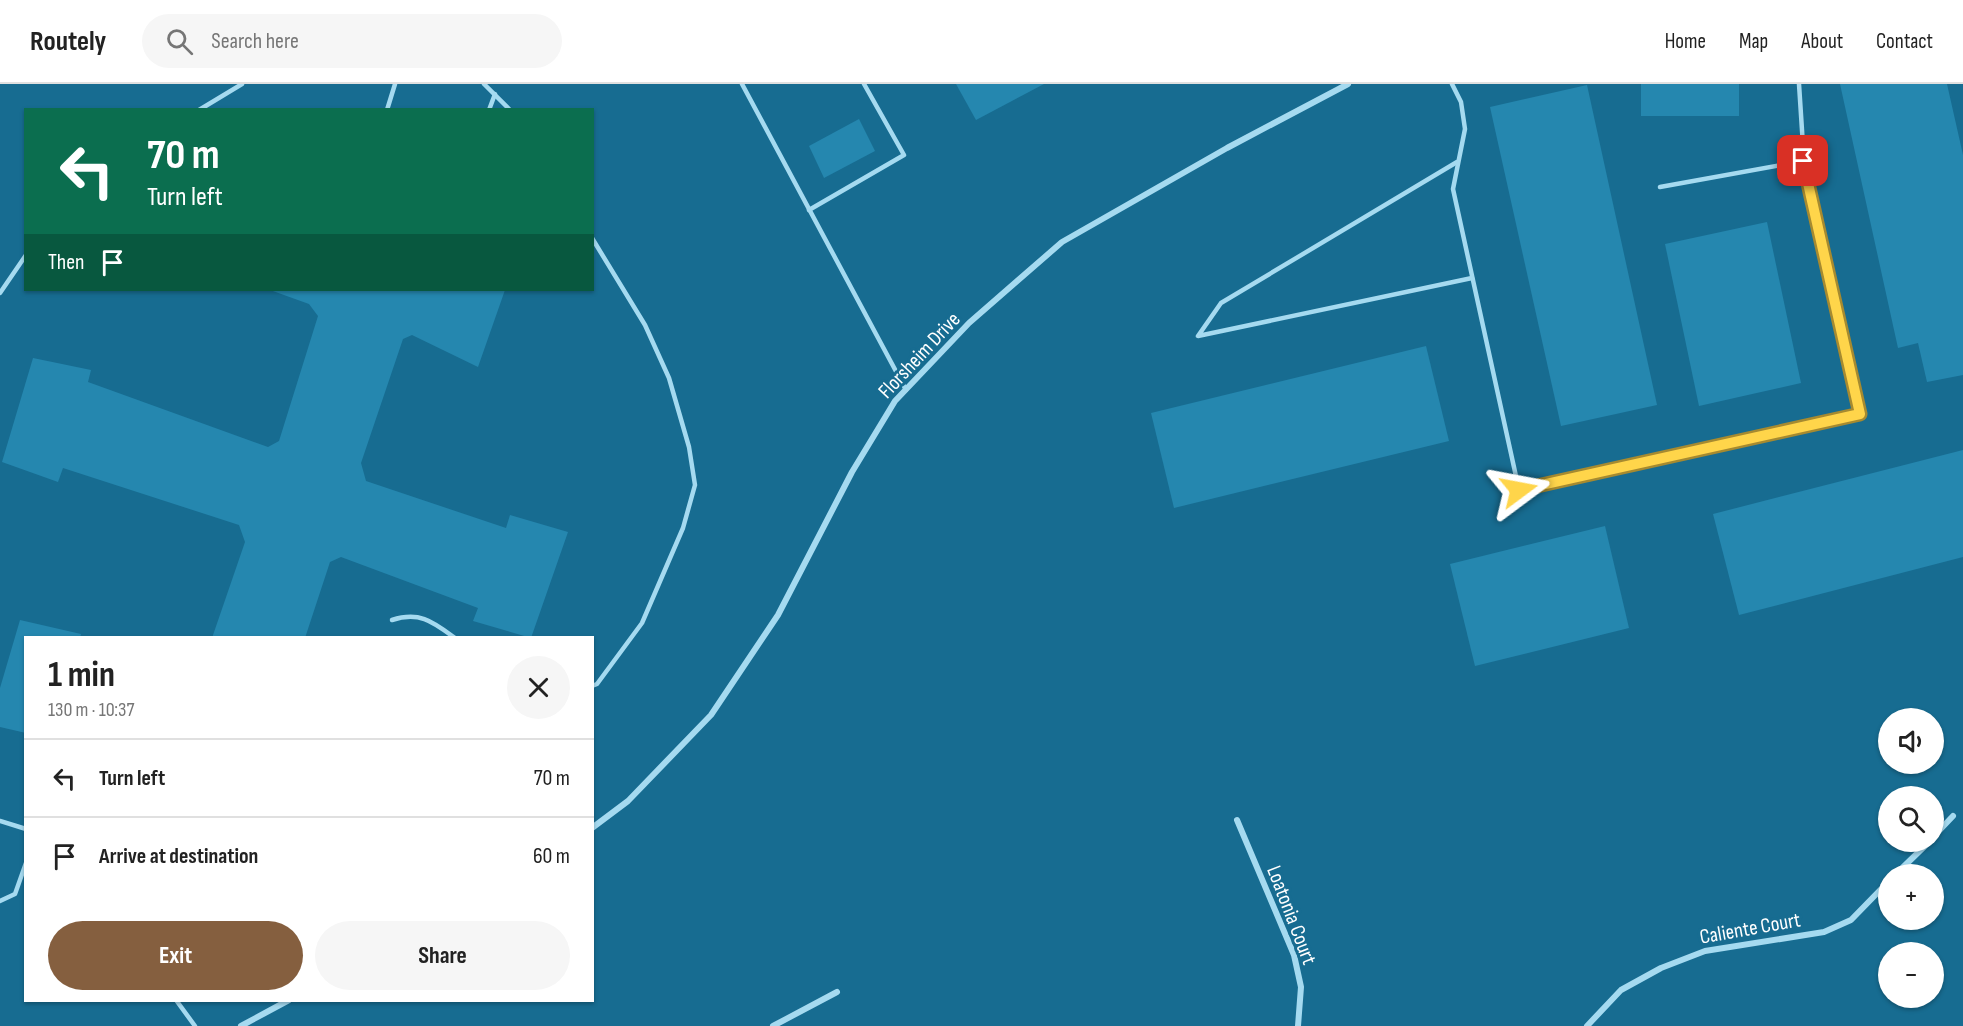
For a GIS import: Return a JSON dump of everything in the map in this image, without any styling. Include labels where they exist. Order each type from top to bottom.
[{"type":"street","name":"Florsheim Drive","points":[[594,826],[628,801],[711,715],[778,615],[852,472],[895,401],[969,323],[1062,242],[1227,148],[1348,84]]},
{"type":"street","points":[[1944,825],[1953,816]]},
{"type":"street","name":"Loatonia Court","points":[[1237,820],[1294,955],[1301,987],[1298,1026]]},
{"type":"street","points":[[1906,864],[1919,852]]},
{"type":"street","name":"Caliente Court","points":[[1587,1026],[1622,990],[1661,968],[1705,951],[1824,932],[1851,920],[1878,892]]},
{"type":"street","points":[[773,1026],[837,992]]},
{"type":"street","points":[[242,1026],[285,1002]]},
{"type":"lane","points":[[203,108],[242,84]]},
{"type":"lane","points":[[388,108],[395,84]]},
{"type":"lane","points":[[484,84],[508,108]]},
{"type":"lane","points":[[742,84],[906,390]]},
{"type":"lane","points":[[809,210],[904,155],[864,84]]},
{"type":"lane","points":[[1452,84],[1461,102],[1465,129],[1452,189],[1519,490],[1860,414],[1803,161],[1799,84]]},
{"type":"lane","points":[[490,108],[495,94]]},
{"type":"lane","points":[[1660,187],[1803,161]]},
{"type":"lane","points":[[1457,162],[1221,303],[1198,336],[1472,278]]},
{"type":"lane","points":[[594,241],[645,325],[669,378],[690,447],[695,485],[683,528],[642,623],[594,685]]},
{"type":"lane","points":[[0,293],[24,258]]},
{"type":"lane","points":[[392,620],[407,616],[432,621],[452,636]]},
{"type":"lane","points":[[0,821],[24,828]]},
{"type":"lane","points":[[0,901],[15,894],[24,869]]},
{"type":"lane","points":[[177,1002],[195,1026]]},
{"type":"building","points":[[956,84],[1044,84],[976,120]]},
{"type":"building","points":[[1641,84],[1739,84],[1739,116],[1641,116]]},
{"type":"building","points":[[1840,84],[1947,84],[1963,155],[1963,375],[1927,382],[1918,343],[1898,348]]},
{"type":"building","points":[[1587,85],[1657,405],[1561,426],[1490,107]]},
{"type":"building","points":[[859,119],[875,151],[824,178],[809,146]]},
{"type":"building","points":[[1767,222],[1801,383],[1699,406],[1665,244]]},
{"type":"building","points":[[273,291],[505,291],[478,367],[412,335],[403,339],[361,463],[366,481],[506,528],[510,515],[568,532],[532,636],[524,636],[473,621],[478,608],[341,557],[330,562],[306,636],[213,636],[245,542],[239,525],[63,468],[58,482],[2,462],[33,358],[91,370],[88,382],[268,447],[279,441],[318,316],[309,304]]},
{"type":"building","points":[[1426,346],[1449,441],[1174,508],[1151,413]]},
{"type":"building","points":[[1963,450],[1963,557],[1739,615],[1713,514]]},
{"type":"building","points":[[1605,526],[1629,628],[1475,666],[1450,564]]},
{"type":"building","points":[[20,620],[81,634],[80,636],[24,636],[24,733],[0,727],[0,688]]},
{"type":"route","points":[[1519,490],[1860,414],[1803,161]]}]
